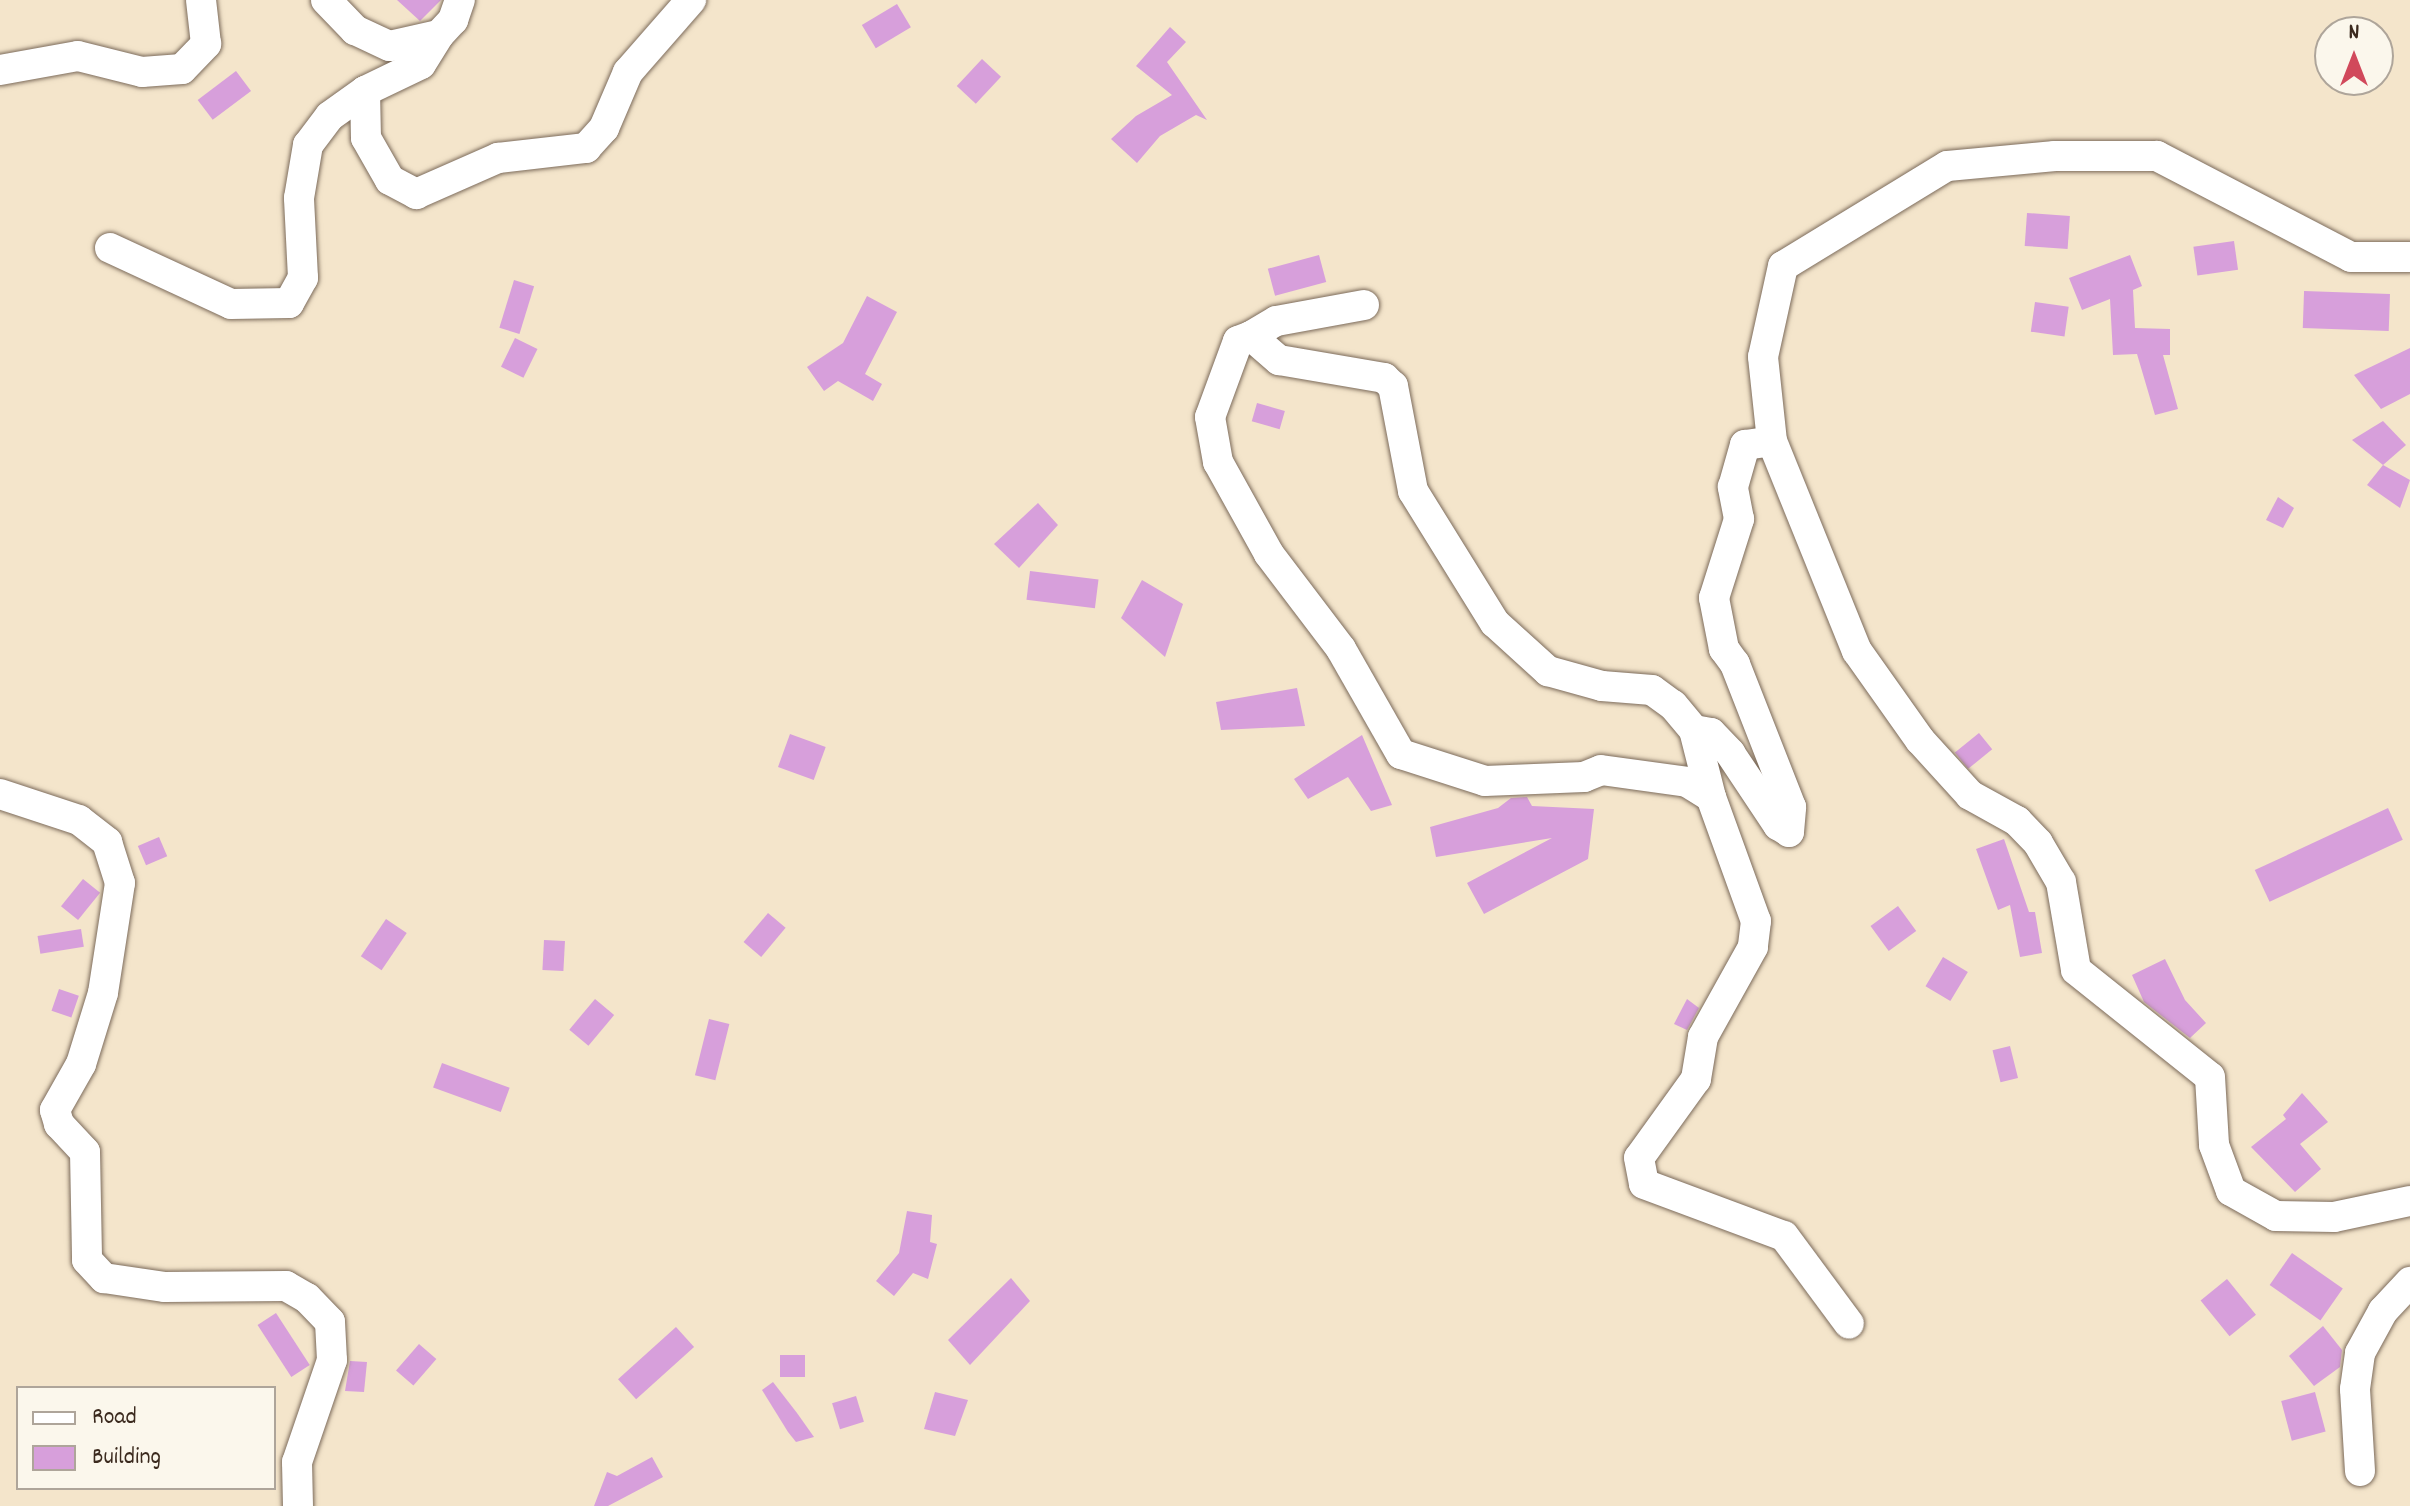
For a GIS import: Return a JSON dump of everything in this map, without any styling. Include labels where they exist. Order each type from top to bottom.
[{"type":"street","points":[[0,70],[78,56],[142,72],[182,69],[206,44],[201,0]]},
{"type":"street","points":[[326,0],[355,30],[390,46],[439,35]]},
{"type":"street","points":[[110,248],[231,304],[289,303],[303,278],[299,198],[308,145],[330,116],[365,91],[421,64],[439,35],[453,20],[460,0]]},
{"type":"street","points":[[365,91],[366,138],[390,180],[416,194],[498,158],[586,148],[604,128],[628,72],[691,0]]},
{"type":"street","points":[[2410,257],[2351,257],[2157,156],[2055,156],[1947,166],[1783,266],[1763,357],[1772,441],[1857,651],[1920,740],[1970,795],[2017,821],[2038,843],[2061,882],[2076,970],[2210,1077],[2214,1145],[2231,1191],[2276,1216],[2334,1217],[2410,1201]]},
{"type":"street","points":[[1364,305],[1276,321],[1238,341],[1210,417],[1218,462],[1269,554],[1341,649],[1401,754],[1485,781],[1584,777],[1601,770],[1631,772],[1687,782],[1711,797]]},
{"type":"street","points":[[1251,336],[1279,360],[1384,378],[1393,386],[1407,439],[1407,471],[1425,517],[1460,562],[1495,623],[1548,671],[1602,686],[1652,690],[1694,730],[1711,797],[1756,921],[1753,947],[1703,1037],[1696,1079],[1639,1158],[1644,1184],[1784,1236],[1849,1324]]},
{"type":"street","points":[[1694,730],[1711,733],[1730,753],[1778,825],[1789,832],[1791,807],[1735,664],[1724,649],[1714,598],[1739,519],[1733,487],[1745,445],[1772,441]]},
{"type":"street","points":[[0,794],[79,820],[107,842],[120,883],[103,993],[81,1064],[55,1110],[59,1124],[85,1152],[87,1260],[104,1278],[165,1287],[286,1286],[307,1298],[330,1322],[332,1360],[297,1462],[298,1506]]},
{"type":"street","points":[[2360,1471],[2355,1389],[2360,1353],[2383,1311],[2410,1282]]},
{"type":"building","points":[[397,0],[441,0],[420,21]]},
{"type":"building","points":[[897,4],[911,27],[876,48],[862,25]]},
{"type":"building","points":[[1170,27],[1186,42],[1167,62],[1207,120],[1196,115],[1160,136],[1137,163],[1111,139],[1136,116],[1172,95],[1136,66]]},
{"type":"building","points":[[982,59],[1001,77],[976,104],[957,86]]},
{"type":"building","points":[[236,71],[251,91],[213,120],[198,100]]},
{"type":"building","points":[[2027,213],[2070,216],[2068,249],[2025,246]]},
{"type":"building","points":[[2234,241],[2238,270],[2197,275],[2193,247]]},
{"type":"building","points":[[1319,255],[1326,282],[1275,296],[1268,269]]},
{"type":"building","points":[[2130,255],[2142,286],[2133,290],[2135,328],[2170,329],[2170,355],[2163,355],[2178,409],[2155,415],[2137,354],[2113,355],[2110,299],[2082,310],[2069,278]]},
{"type":"building","points":[[514,280],[534,286],[519,334],[499,328]]},
{"type":"building","points":[[2304,291],[2390,294],[2389,331],[2303,328]]},
{"type":"building","points":[[867,296],[897,312],[865,374],[882,384],[873,401],[838,381],[824,391],[807,367],[843,343]]},
{"type":"building","points":[[2035,302],[2069,307],[2064,336],[2031,332]]},
{"type":"building","points":[[515,338],[537,349],[523,378],[501,367]]},
{"type":"building","points":[[2410,348],[2410,394],[2381,409],[2354,375]]},
{"type":"building","points":[[1257,403],[1285,411],[1280,429],[1252,421]]},
{"type":"building","points":[[2383,421],[2406,445],[2383,465],[2352,440]]},
{"type":"building","points":[[2383,465],[2410,480],[2400,508],[2367,485]]},
{"type":"building","points":[[2278,497],[2294,508],[2283,528],[2266,520]]},
{"type":"building","points":[[1038,503],[1058,525],[1019,568],[994,544]]},
{"type":"building","points":[[1030,571],[1098,579],[1095,608],[1026,600]]},
{"type":"building","points":[[1142,580],[1183,604],[1165,657],[1121,618]]},
{"type":"building","points":[[1297,688],[1305,726],[1221,730],[1216,702]]},
{"type":"building","points":[[1979,733],[1992,749],[1968,769],[1955,753]]},
{"type":"building","points":[[790,734],[826,747],[814,780],[778,767]]},
{"type":"building","points":[[1362,735],[1392,805],[1371,811],[1348,777],[1308,799],[1294,779]]},
{"type":"building","points":[[1527,797],[1532,806],[1594,809],[1588,859],[1484,914],[1467,883],[1552,838],[1436,857],[1430,827],[1498,808],[1511,798]]},
{"type":"building","points":[[2388,808],[2403,840],[2270,902],[2255,870]]},
{"type":"building","points":[[159,837],[167,856],[146,865],[138,846]]},
{"type":"building","points":[[2004,839],[2029,912],[2035,912],[2042,953],[2020,957],[2010,905],[1998,910],[1976,849]]},
{"type":"building","points":[[83,879],[100,893],[78,920],[61,906]]},
{"type":"building","points":[[1898,906],[1916,931],[1889,951],[1870,926]]},
{"type":"building","points":[[768,913],[786,928],[761,957],[744,942]]},
{"type":"building","points":[[386,919],[407,933],[382,970],[361,956]]},
{"type":"building","points":[[81,929],[84,947],[40,954],[38,936]]},
{"type":"building","points":[[544,940],[565,941],[563,971],[542,970]]},
{"type":"building","points":[[1943,957],[1968,972],[1950,1001],[1925,986]]},
{"type":"building","points":[[2165,959],[2185,1000],[2206,1023],[2190,1038],[2144,1002],[2132,975]]},
{"type":"building","points":[[59,989],[79,996],[71,1018],[52,1011]]},
{"type":"building","points":[[595,999],[614,1015],[588,1046],[569,1030]]},
{"type":"building","points":[[1687,999],[1699,1008],[1687,1030],[1674,1024]]},
{"type":"building","points":[[709,1019],[729,1024],[715,1080],[695,1075]]},
{"type":"building","points":[[2010,1046],[2018,1078],[2001,1082],[1993,1050]]},
{"type":"building","points":[[442,1063],[510,1088],[501,1112],[433,1087]]},
{"type":"building","points":[[2302,1093],[2328,1122],[2300,1144],[2321,1169],[2295,1192],[2251,1147],[2286,1119],[2283,1115]]},
{"type":"building","points":[[907,1211],[932,1215],[930,1242],[937,1244],[928,1279],[913,1273],[894,1296],[876,1281],[899,1253]]},
{"type":"building","points":[[2292,1253],[2343,1289],[2320,1321],[2270,1285]]},
{"type":"building","points":[[1011,1278],[1030,1301],[970,1365],[948,1340]]},
{"type":"building","points":[[2227,1279],[2256,1315],[2230,1336],[2201,1300]]},
{"type":"building","points":[[276,1313],[310,1365],[291,1377],[258,1325]]},
{"type":"building","points":[[2323,1326],[2342,1350],[2340,1367],[2314,1386],[2289,1356]]},
{"type":"building","points":[[676,1327],[694,1347],[636,1399],[618,1379]]},
{"type":"building","points":[[419,1344],[436,1359],[413,1386],[396,1370]]},
{"type":"building","points":[[780,1355],[805,1355],[805,1377],[780,1377]]},
{"type":"building","points":[[350,1361],[367,1362],[364,1392],[345,1391]]},
{"type":"building","points":[[773,1382],[814,1437],[796,1442],[788,1432],[762,1390]]},
{"type":"building","points":[[935,1392],[968,1400],[955,1436],[924,1429]]},
{"type":"building","points":[[2315,1392],[2326,1432],[2292,1441],[2281,1401]]},
{"type":"building","points":[[856,1396],[864,1422],[840,1429],[832,1403]]},
{"type":"building","points":[[652,1457],[663,1477],[608,1506],[594,1506],[607,1472],[617,1476]]}]
